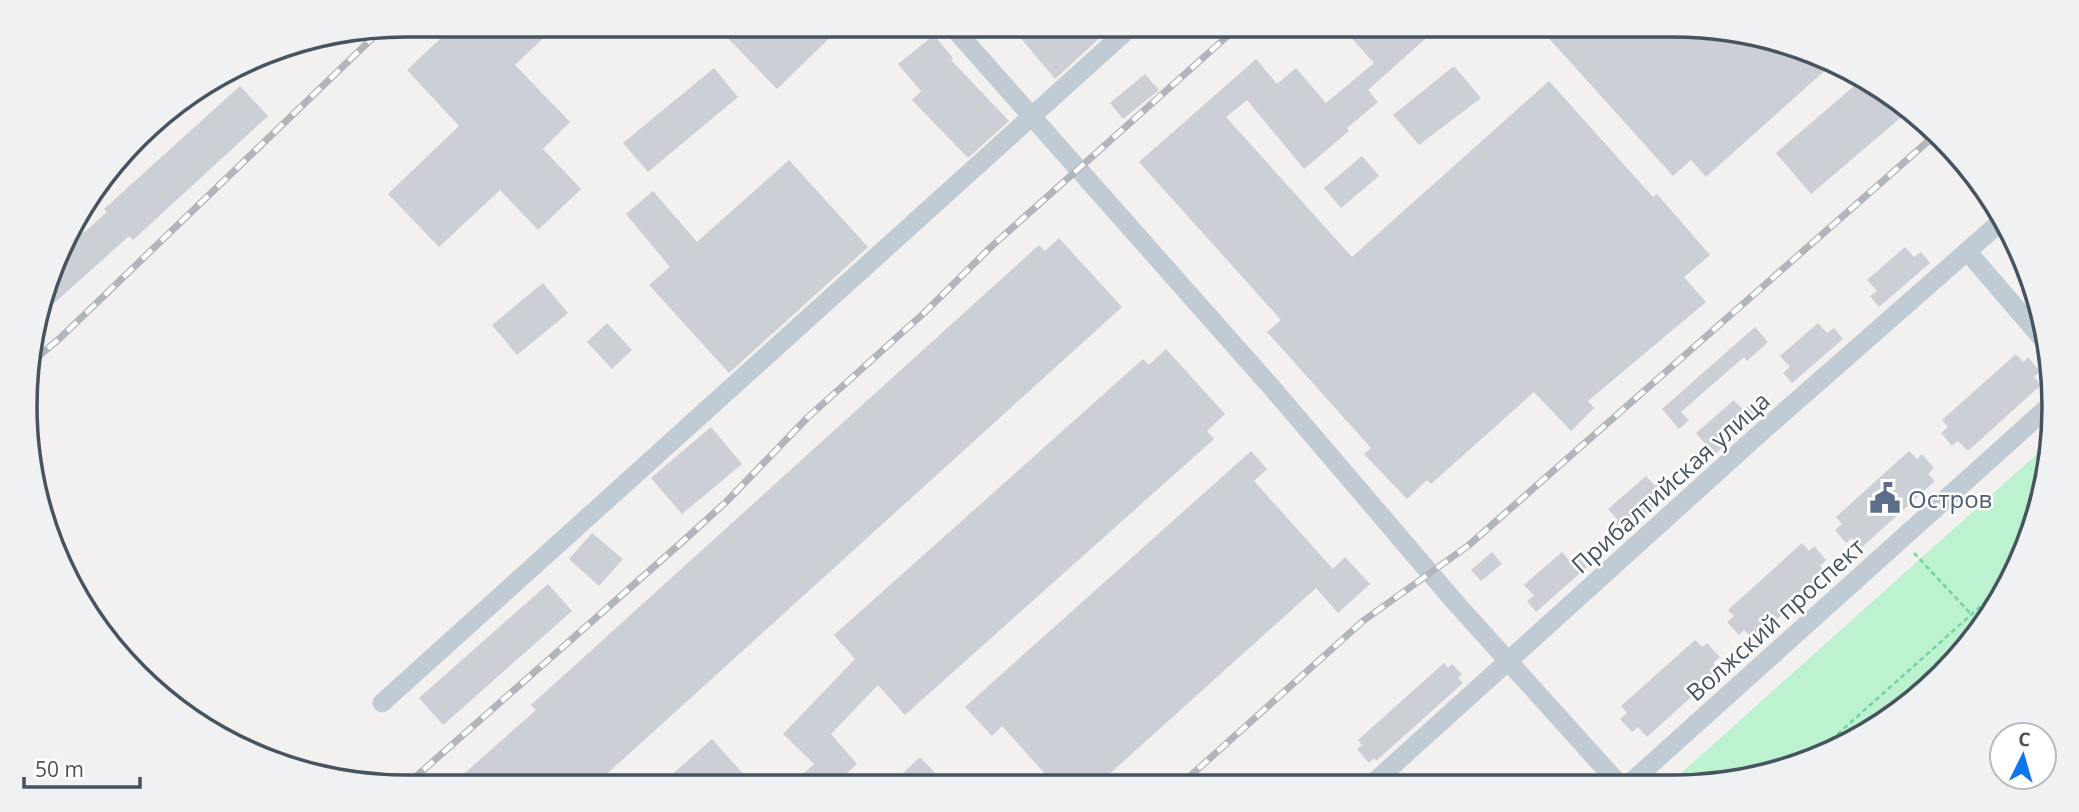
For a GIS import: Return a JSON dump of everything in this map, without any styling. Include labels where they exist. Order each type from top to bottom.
[{"type":"street","points":[[962,37],[1273,389],[1454,601],[1610,775]]},
{"type":"street","points":[[382,702],[1120,37]]},
{"type":"street","name":"Прибалтийская улица","points":[[1381,775],[1995,226]]},
{"type":"street","points":[[1967,251],[2034,329]]},
{"type":"street","name":"Волжский проспект","points":[[1639,775],[2042,413]]},
{"type":"path","points":[[1900,540],[1971,614]]},
{"type":"path","points":[[1832,739],[1987,600]]},
{"type":"green space","points":[[2039,452],[2023,525],[1993,591],[1966,631],[1916,684],[1858,726],[1792,756],[1721,772],[1679,775]]},
{"type":"building","points":[[442,37],[544,37],[515,65],[570,122],[543,149],[581,189],[538,230],[500,190],[439,247],[388,194],[459,126],[407,70]]},
{"type":"building","points":[[727,37],[831,37],[777,89]]},
{"type":"building","points":[[932,37],[936,37],[953,58],[951,60],[1009,121],[968,158],[912,100],[921,91],[898,64]]},
{"type":"building","points":[[1020,37],[1101,37],[1055,79]]},
{"type":"building","points":[[1351,37],[1427,37],[1368,90],[1378,102],[1304,169],[1247,100],[1226,117],[1352,257],[1549,81],[1653,197],[1657,194],[1710,255],[1684,277],[1706,302],[1588,401],[1594,408],[1571,431],[1534,392],[1431,484],[1427,480],[1407,499],[1364,454],[1371,448],[1267,332],[1281,320],[1139,162],[1256,59],[1277,84],[1296,68],[1326,103],[1374,63]]},
{"type":"building","points":[[1548,37],[1673,37],[1721,40],[1769,49],[1825,70],[1706,177],[1691,160],[1673,176]]},
{"type":"building","points":[[1454,66],[1481,98],[1419,145],[1393,115]]},
{"type":"building","points":[[714,68],[738,97],[648,172],[623,143]]},
{"type":"building","points":[[1145,74],[1159,90],[1123,119],[1110,103]]},
{"type":"building","points":[[1856,85],[1902,116],[1811,194],[1776,153]]},
{"type":"building","points":[[240,86],[268,116],[133,240],[129,236],[50,307],[77,238],[107,212],[104,209]]},
{"type":"building","points":[[1362,156],[1379,176],[1341,208],[1324,188]]},
{"type":"building","points":[[789,160],[868,247],[729,373],[649,285],[670,267],[626,214],[653,191],[697,242]]},
{"type":"building","points":[[1059,238],[1122,307],[606,775],[463,775],[536,710],[531,705],[1039,245],[1045,251]]},
{"type":"building","points":[[1905,247],[1914,257],[1921,252],[1930,263],[1879,307],[1870,296],[1877,291],[1867,280]]},
{"type":"building","points":[[543,283],[568,313],[517,355],[492,325]]},
{"type":"building","points":[[607,323],[632,350],[612,369],[587,342]]},
{"type":"building","points":[[1818,323],[1827,333],[1834,328],[1843,339],[1792,383],[1783,373],[1790,367],[1780,356]]},
{"type":"building","points":[[1755,327],[1768,342],[1747,361],[1744,357],[1681,412],[1689,420],[1679,429],[1662,409]]},
{"type":"building","points":[[1166,349],[1225,414],[1207,431],[1214,439],[905,715],[878,685],[831,734],[857,764],[844,775],[802,775],[814,764],[783,734],[855,659],[834,635],[1143,359],[1149,365]]},
{"type":"building","points":[[2016,354],[2023,362],[2028,357],[2040,371],[2034,377],[2041,385],[1968,451],[1958,441],[1952,446],[1941,433],[1948,427],[1942,420]]},
{"type":"building","points":[[1734,400],[1743,410],[1749,405],[1758,416],[1708,460],[1698,450],[1705,444],[1696,433]]},
{"type":"building","points":[[711,427],[742,464],[682,514],[651,478]]},
{"type":"building","points":[[1251,451],[1267,469],[1254,481],[1333,569],[1345,557],[1370,584],[1338,613],[1316,588],[1108,775],[1046,775],[1002,726],[992,736],[965,707]]},
{"type":"building","points":[[1909,451],[1917,459],[1922,454],[1934,468],[1928,474],[1935,481],[1861,548],[1852,538],[1846,543],[1835,530],[1842,524],[1836,517]]},
{"type":"building","points":[[1646,476],[1655,486],[1661,481],[1671,492],[1620,536],[1611,525],[1618,520],[1608,509]]},
{"type":"building","points":[[592,533],[623,559],[599,586],[569,559]]},
{"type":"building","points":[[1802,543],[1809,551],[1814,546],[1826,560],[1820,566],[1827,574],[1754,640],[1744,630],[1739,635],[1727,622],[1734,616],[1728,610]]},
{"type":"building","points":[[1492,552],[1502,564],[1481,581],[1471,570]]},
{"type":"building","points":[[1562,552],[1571,562],[1578,557],[1587,567],[1536,612],[1527,601],[1534,596],[1524,585]]},
{"type":"building","points":[[548,584],[572,611],[443,725],[419,698]]},
{"type":"building","points":[[1695,640],[1702,647],[1707,643],[1720,657],[1713,663],[1721,670],[1647,737],[1638,727],[1632,732],[1620,719],[1627,713],[1621,706]]},
{"type":"building","points":[[1444,663],[1448,668],[1452,664],[1462,674],[1458,678],[1463,683],[1376,761],[1374,758],[1369,763],[1357,749],[1362,745],[1358,740]]},
{"type":"building","points":[[712,739],[744,775],[672,775]]},
{"type":"building","points":[[920,757],[937,775],[901,775]]},
{"type":"railway","points":[[418,775],[727,501],[807,418],[924,313],[993,245],[1226,37]]},
{"type":"railway","points":[[41,354],[372,39]]},
{"type":"railway","points":[[1191,775],[1363,621],[1469,545],[1929,140]]},
{"type":"place","name":"Остров","points":[[1885,498]]}]
